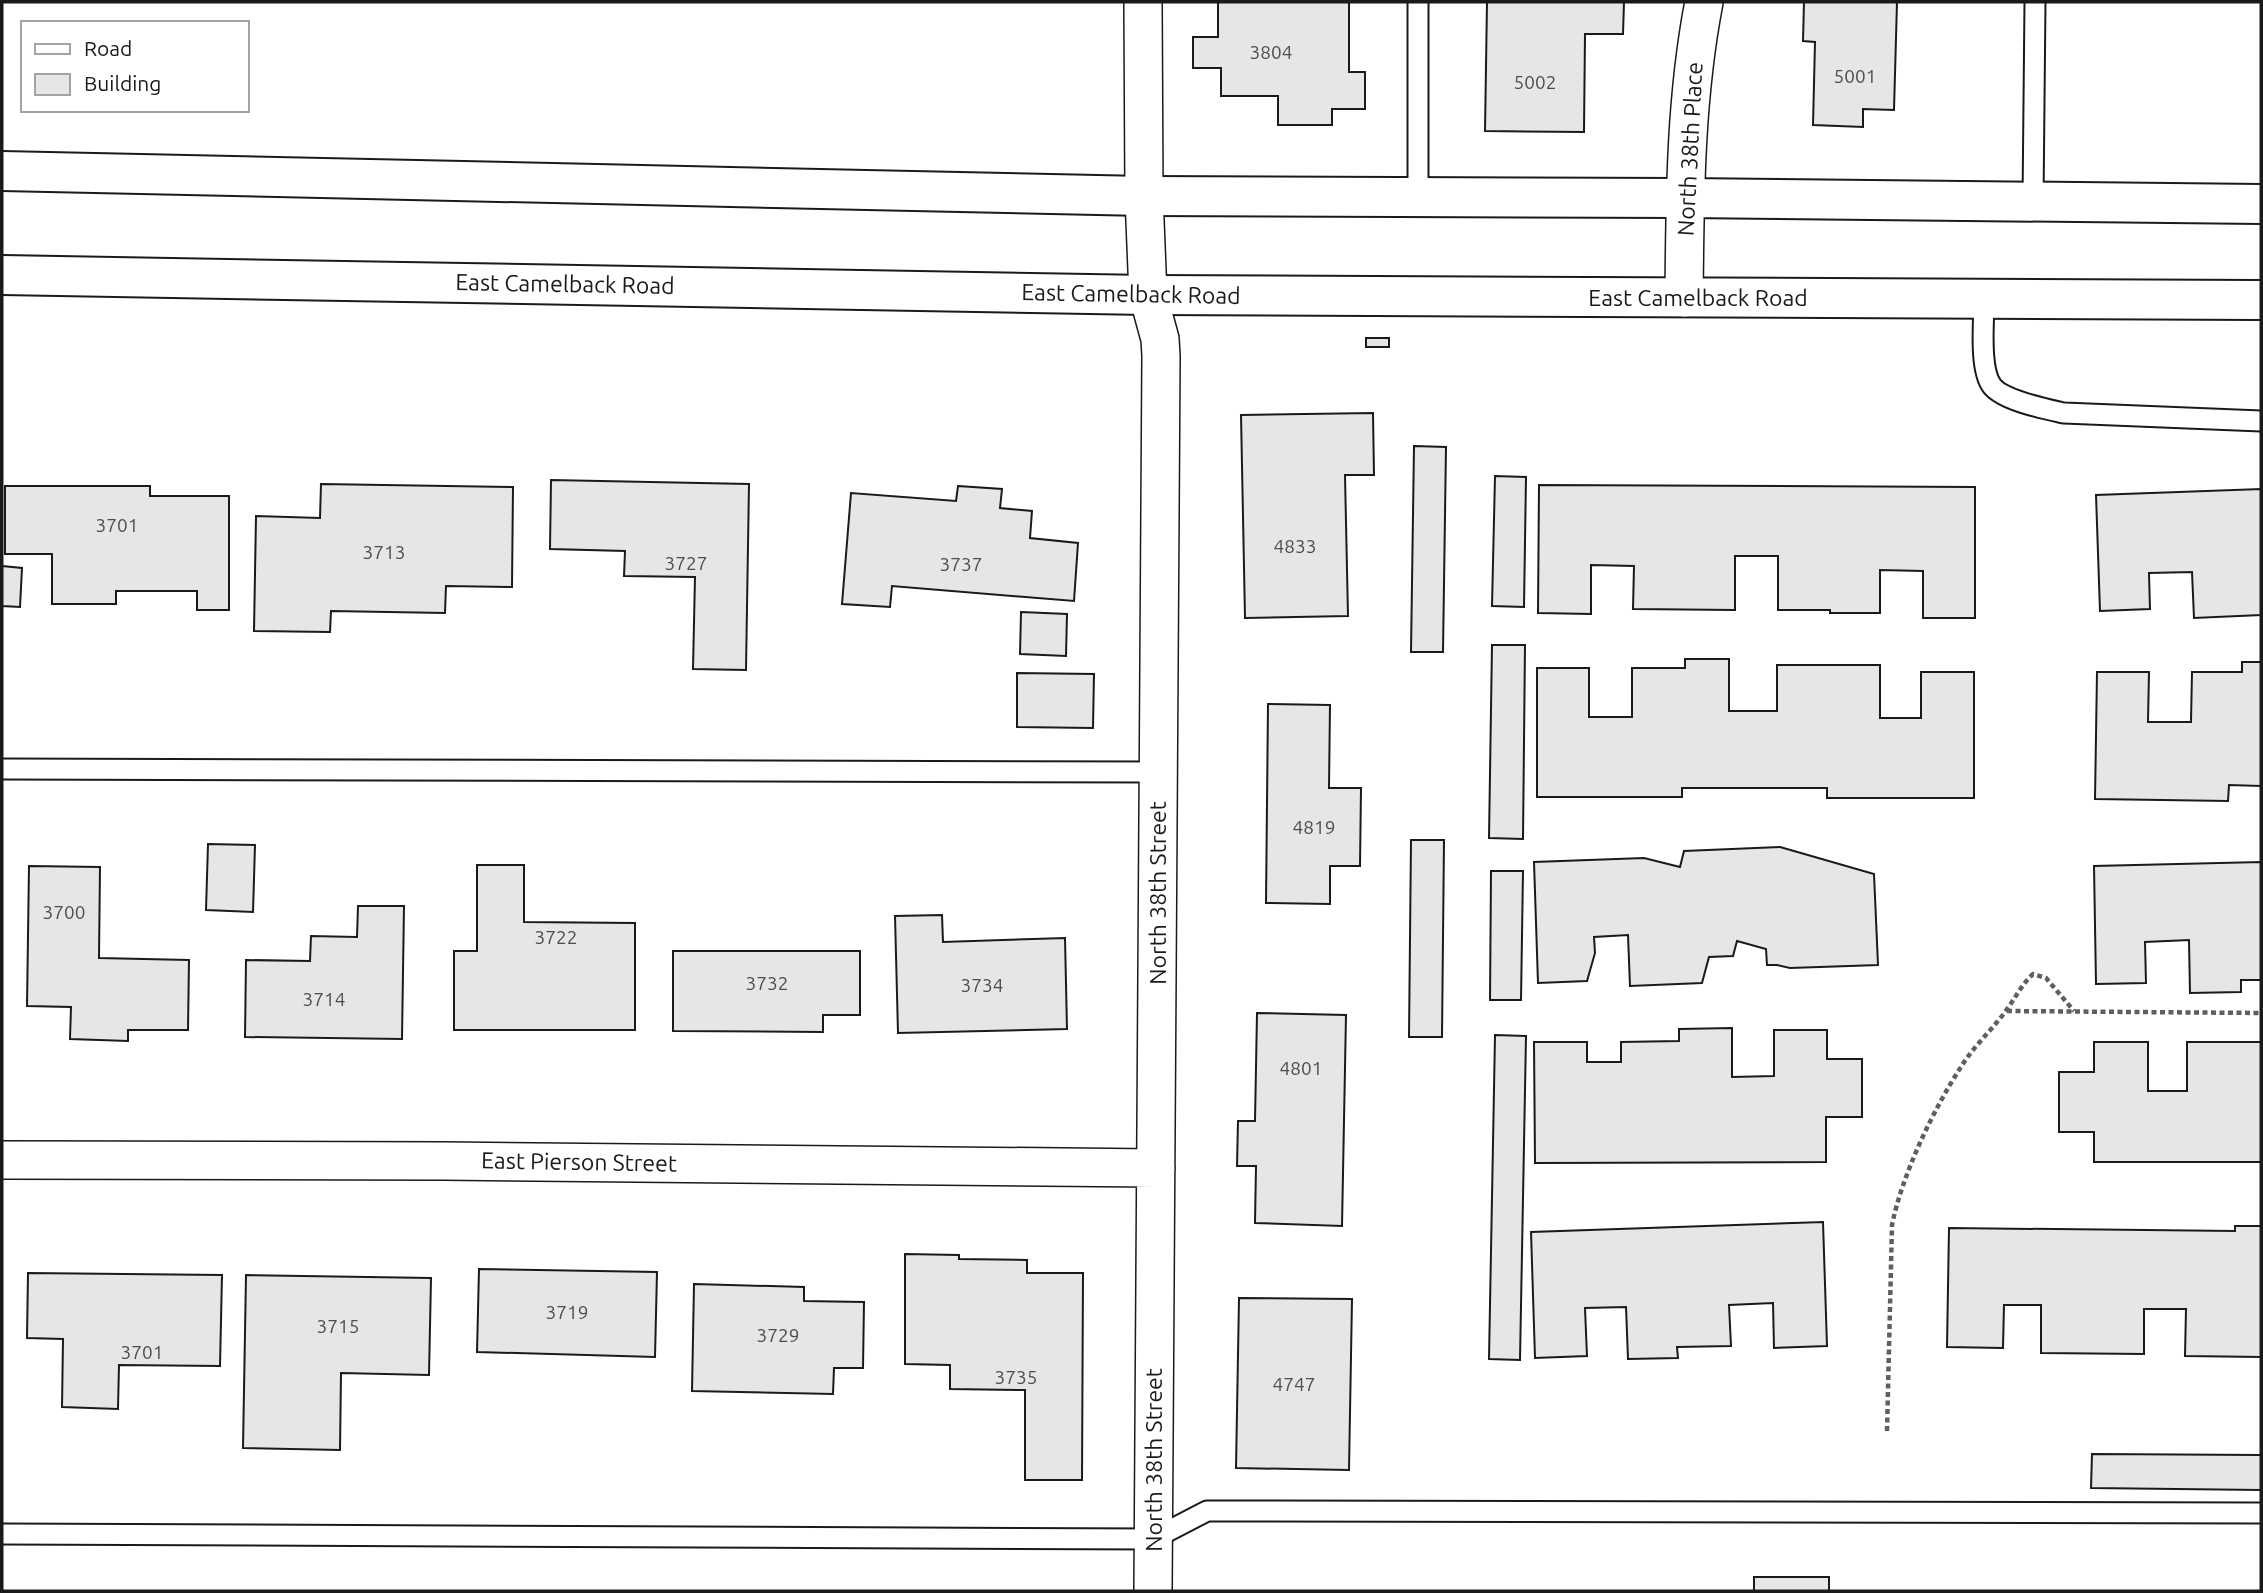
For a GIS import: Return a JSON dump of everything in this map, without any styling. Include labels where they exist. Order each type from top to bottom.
[{"type":"main road","points":[[2,171],[1144,195],[2261,204]]},
{"type":"main road","name":"East Camelback Road","points":[[2,275],[1148,295],[2261,300]]},
{"type":"street","points":[[1143,2],[1144,195]]},
{"type":"street","name":"North 38th Place","points":[[1684,298],[1686,138],[1692,73],[1704,2]]},
{"type":"street","name":"North 38th Street","points":[[1144,195],[1148,295],[1160,339],[1161,356],[1153,1591]]},
{"type":"street","name":"East Pierson Street","points":[[2,1160],[1156,1168]]},
{"type":"lane","points":[[1419,2],[1419,197]]},
{"type":"lane","points":[[2033,202],[2035,2]]},
{"type":"lane","points":[[1984,299],[1985,368],[1992,386],[2010,397],[2035,407],[2064,413],[2261,421]]},
{"type":"lane","points":[[2,769],[1159,772]]},
{"type":"lane","points":[[2,1534],[1153,1539],[1208,1511],[2261,1513]]},
{"type":"path","points":[[1886,1431],[1892,1225],[1916,1153],[1962,1065],[2006,1011],[2021,985],[2033,974],[2046,978],[2074,1011]]},
{"type":"path","points":[[2006,1011],[2261,1013]]},
{"type":"building","points":[[1218,2],[1349,2],[1349,72],[1365,72],[1365,109],[1332,109],[1332,125],[1278,125],[1278,96],[1221,96],[1221,68],[1193,68],[1193,37],[1218,37]]},
{"type":"building","points":[[1487,2],[1624,2],[1623,34],[1585,34],[1584,132],[1485,131]]},
{"type":"building","points":[[1804,2],[1897,2],[1894,110],[1863,109],[1863,127],[1813,125],[1815,42],[1803,41]]},
{"type":"building","points":[[1366,338],[1389,338],[1389,347],[1366,347]]},
{"type":"building","points":[[1373,413],[1374,475],[1345,475],[1348,616],[1245,618],[1241,415]]},
{"type":"building","points":[[1414,446],[1446,447],[1443,652],[1411,652]]},
{"type":"building","points":[[1495,476],[1526,477],[1524,607],[1492,606]]},
{"type":"building","points":[[551,480],[749,484],[746,670],[693,669],[695,577],[624,576],[625,551],[550,549]]},
{"type":"building","points":[[321,484],[513,487],[512,587],[446,586],[445,613],[331,611],[330,632],[254,631],[256,516],[320,518]]},
{"type":"building","points":[[1539,485],[1975,487],[1975,618],[1923,618],[1923,571],[1880,570],[1880,613],[1778,610],[1778,556],[1735,556],[1735,610],[1633,609],[1634,566],[1591,565],[1591,614],[1538,613]]},
{"type":"building","points":[[5,486],[150,486],[150,496],[229,496],[229,610],[197,610],[197,591],[116,591],[116,604],[52,604],[52,554],[5,554]]},
{"type":"building","points":[[958,486],[1002,489],[1000,508],[1032,511],[1030,538],[1078,543],[1074,601],[892,586],[890,607],[842,604],[851,493],[956,501]]},
{"type":"building","points":[[2261,489],[2261,615],[2194,618],[2192,572],[2149,573],[2150,609],[2100,611],[2096,495]]},
{"type":"building","points":[[2,566],[22,568],[20,607],[2,606]]},
{"type":"building","points":[[1021,612],[1067,614],[1066,656],[1020,654]]},
{"type":"building","points":[[1492,645],[1525,645],[1523,839],[1489,838]]},
{"type":"building","points":[[1685,659],[1729,659],[1729,711],[1777,711],[1777,665],[1880,665],[1880,718],[1921,718],[1921,672],[1974,672],[1974,798],[1827,798],[1827,788],[1682,788],[1682,797],[1537,797],[1537,668],[1589,668],[1589,717],[1632,717],[1632,668],[1685,668]]},
{"type":"building","points":[[2242,662],[2261,662],[2261,786],[2229,785],[2228,801],[2095,799],[2097,672],[2149,672],[2148,722],[2191,722],[2192,672],[2242,672]]},
{"type":"building","points":[[1017,673],[1094,674],[1093,728],[1017,727]]},
{"type":"building","points":[[1268,704],[1330,705],[1329,788],[1361,788],[1360,866],[1330,866],[1330,904],[1266,903]]},
{"type":"building","points":[[1411,840],[1444,840],[1442,1037],[1409,1037]]},
{"type":"building","points":[[208,844],[255,845],[253,912],[206,910]]},
{"type":"building","points":[[1780,847],[1874,874],[1878,965],[1790,968],[1767,965],[1766,949],[1737,941],[1733,956],[1709,957],[1702,983],[1630,986],[1628,935],[1594,937],[1595,953],[1587,981],[1538,983],[1534,862],[1644,858],[1680,867],[1684,851]]},
{"type":"building","points":[[2261,862],[2261,980],[2241,980],[2241,992],[2190,993],[2189,940],[2145,942],[2146,983],[2096,984],[2094,866]]},
{"type":"building","points":[[477,865],[524,865],[524,922],[635,923],[635,1030],[454,1030],[454,951],[477,951]]},
{"type":"building","points":[[29,866],[100,867],[99,958],[189,960],[188,1030],[128,1030],[128,1041],[70,1039],[71,1007],[27,1006]]},
{"type":"building","points":[[1491,871],[1523,871],[1521,1000],[1490,1000]]},
{"type":"building","points":[[358,906],[404,906],[402,1039],[245,1037],[246,960],[310,961],[311,936],[357,937]]},
{"type":"building","points":[[942,915],[943,942],[1065,938],[1067,1029],[898,1033],[895,916]]},
{"type":"building","points":[[673,951],[860,951],[860,1015],[823,1015],[823,1032],[673,1031]]},
{"type":"building","points":[[1257,1013],[1346,1015],[1342,1226],[1255,1223],[1256,1166],[1237,1166],[1238,1121],[1255,1121]]},
{"type":"building","points":[[1732,1028],[1732,1077],[1774,1076],[1774,1030],[1827,1030],[1827,1059],[1862,1059],[1862,1117],[1826,1117],[1826,1162],[1535,1163],[1534,1042],[1587,1042],[1587,1062],[1621,1062],[1621,1042],[1679,1041],[1679,1029]]},
{"type":"building","points":[[1495,1035],[1526,1036],[1520,1360],[1489,1359]]},
{"type":"building","points":[[2094,1042],[2148,1042],[2148,1091],[2187,1091],[2187,1042],[2261,1042],[2261,1162],[2094,1162],[2094,1132],[2059,1132],[2059,1072],[2094,1072]]},
{"type":"building","points":[[1823,1222],[1827,1346],[1774,1348],[1773,1303],[1729,1305],[1731,1346],[1677,1347],[1678,1358],[1628,1359],[1626,1307],[1585,1308],[1587,1356],[1535,1358],[1531,1232]]},
{"type":"building","points":[[2235,1226],[2261,1226],[2261,1357],[2185,1356],[2186,1309],[2144,1309],[2144,1354],[2041,1353],[2041,1305],[2004,1305],[2003,1348],[1947,1347],[1949,1228],[2235,1231]]},
{"type":"building","points":[[905,1254],[959,1255],[959,1259],[1027,1260],[1027,1273],[1083,1273],[1082,1480],[1025,1480],[1025,1390],[950,1389],[950,1365],[905,1364]]},
{"type":"building","points":[[479,1269],[657,1272],[655,1357],[477,1352]]},
{"type":"building","points":[[28,1273],[222,1275],[220,1366],[119,1365],[118,1409],[62,1407],[63,1339],[27,1338]]},
{"type":"building","points":[[246,1275],[431,1278],[429,1375],[341,1373],[340,1450],[243,1448]]},
{"type":"building","points":[[694,1284],[804,1287],[804,1301],[864,1302],[863,1368],[834,1368],[833,1394],[692,1391]]},
{"type":"building","points":[[1239,1298],[1352,1299],[1349,1470],[1236,1468]]},
{"type":"building","points":[[2092,1454],[2261,1455],[2261,1490],[2091,1488]]},
{"type":"building","points":[[1754,1577],[1829,1577],[1829,1591],[1754,1591]]}]
